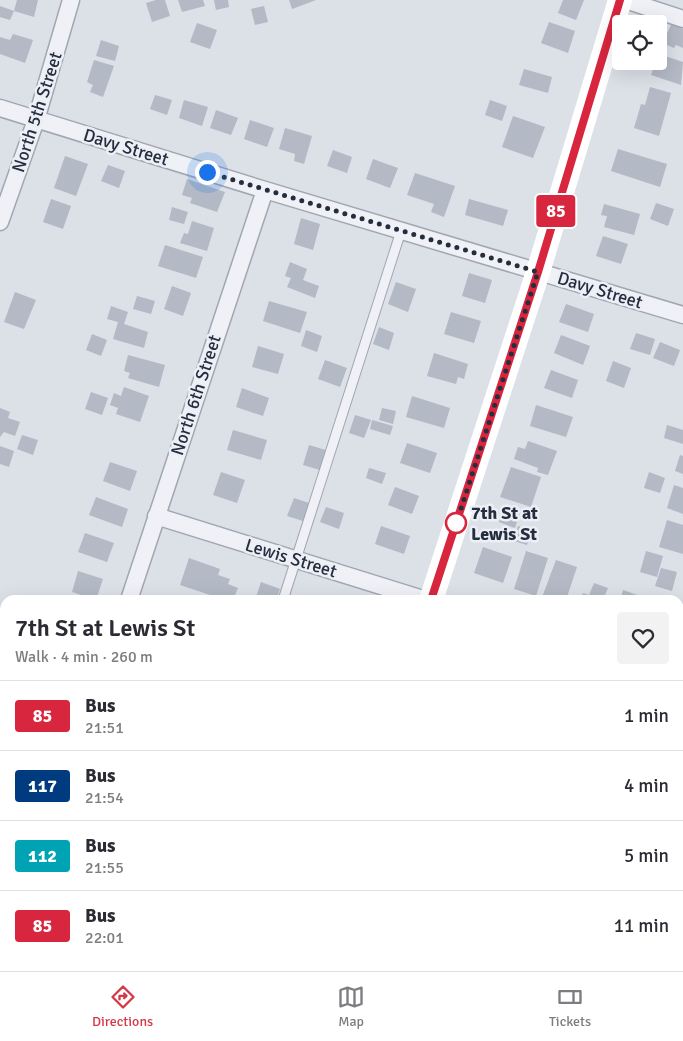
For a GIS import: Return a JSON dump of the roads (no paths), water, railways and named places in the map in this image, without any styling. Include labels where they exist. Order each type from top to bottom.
[{"type":"street","name":"North 5th Street","points":[[0,222],[36,120],[71,0]]},
{"type":"street","points":[[433,595],[538,272],[620,0]]},
{"type":"street","points":[[625,0],[683,19]]},
{"type":"street","name":"Davy Street","points":[[0,108],[264,190],[683,315]]},
{"type":"street","name":"North 6th Street","points":[[131,595],[264,190]]},
{"type":"street","name":"Lewis Street","points":[[156,516],[410,595]]},
{"type":"lane","points":[[285,595],[400,231]]},
{"type":"place","name":"7th St at Lewis St","points":[[456,523]]}]
